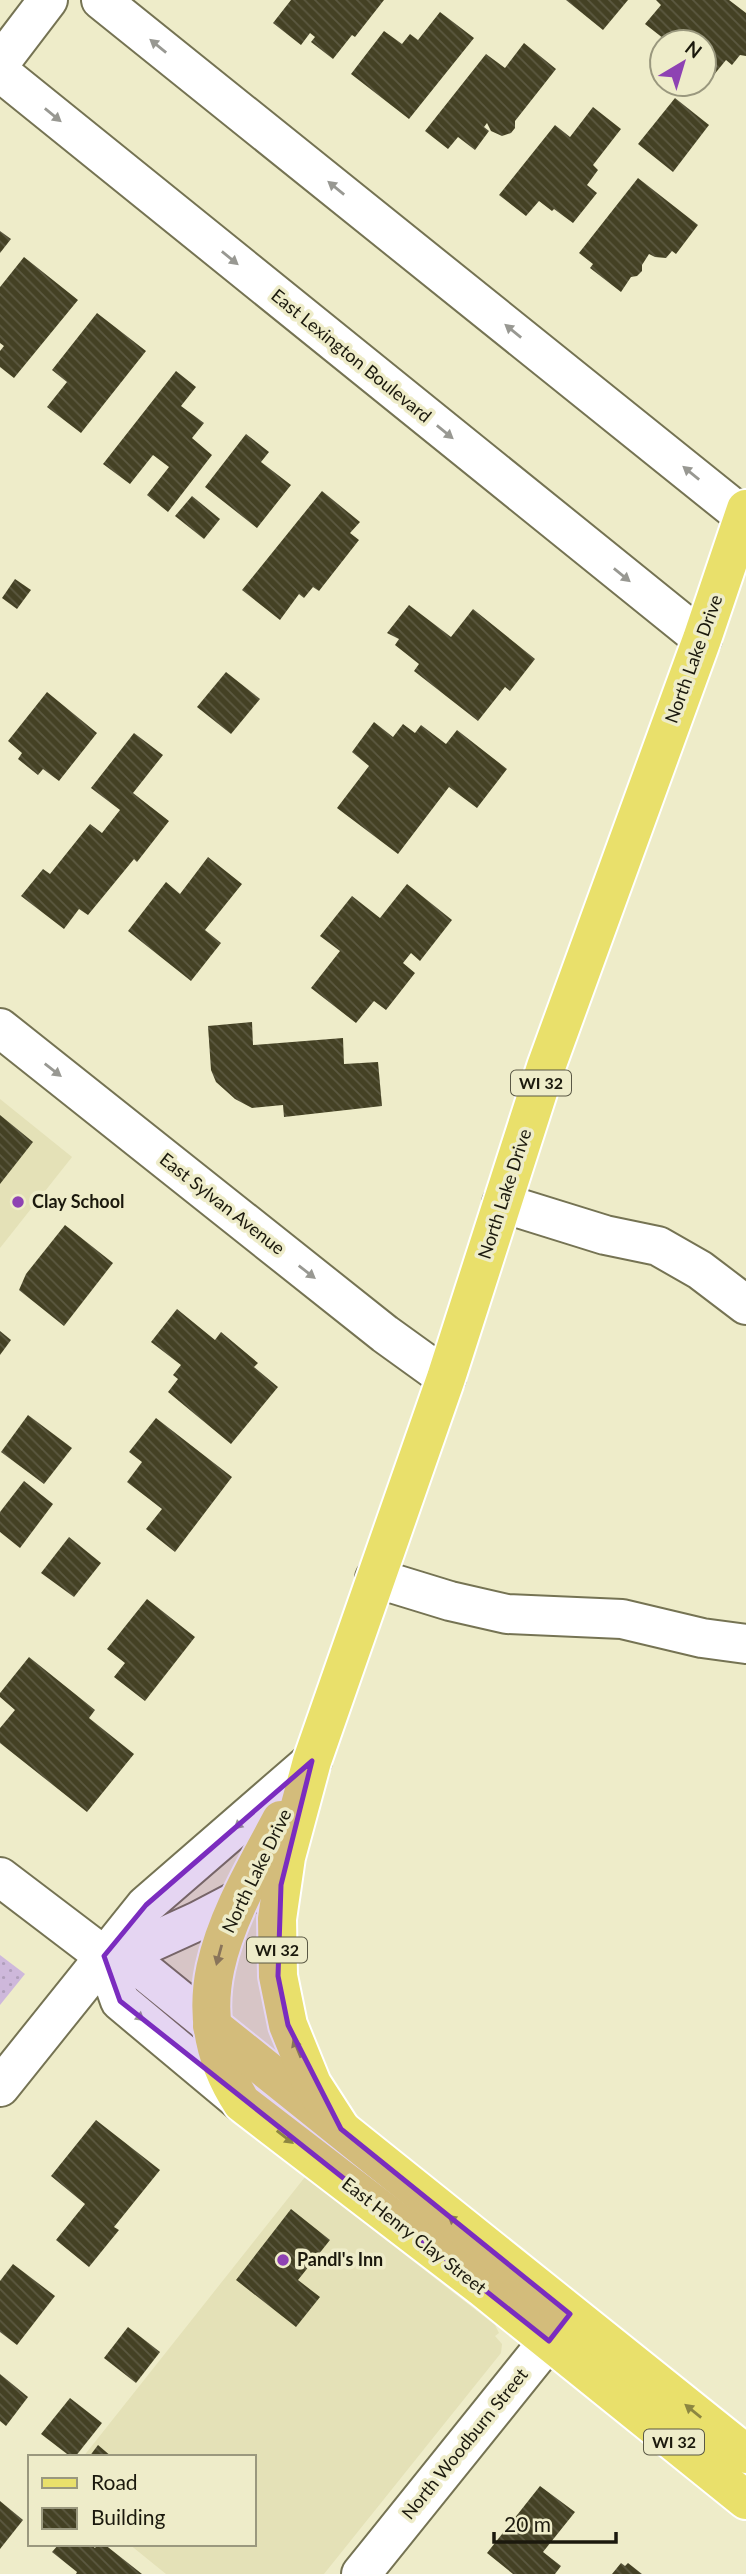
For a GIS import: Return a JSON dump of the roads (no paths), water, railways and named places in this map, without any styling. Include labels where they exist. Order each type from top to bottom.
[{"type":"main road","name":"North Lake Drive","points":[[341,2129],[312,2084],[288,2025],[278,1976],[277,1919],[282,1876],[312,1761],[446,1378],[551,1054],[702,639],[745,512]]},
{"type":"main road","name":"North Lake Drive","points":[[242,2104],[226,2079],[215,2046],[212,2026],[213,1977],[227,1928],[239,1899],[312,1761]]},
{"type":"main road","name":"East Henry Clay Street","points":[[212,2026],[341,2129],[746,2500]]},
{"type":"main road","name":"East Henry Clay Street","points":[[242,2104],[559,2327],[746,2454]]},
{"type":"street","points":[[0,62],[48,0]]},
{"type":"street","points":[[101,0],[745,512]]},
{"type":"street","name":"East Lexington Boulevard","points":[[0,72],[702,639]]},
{"type":"street","name":"East Sylvan Avenue","points":[[0,1028],[385,1334],[446,1378]]},
{"type":"street","points":[[502,1203],[605,1235],[658,1246],[700,1270],[746,1305]]},
{"type":"street","points":[[374,1578],[450,1601],[507,1614],[622,1619],[702,1638],[746,1644]]},
{"type":"street","points":[[0,2087],[146,1905],[312,1761]]},
{"type":"street","points":[[104,1956],[152,1942],[198,1922],[282,1876]]},
{"type":"street","points":[[0,1877],[104,1956],[143,1970],[212,2026]]},
{"type":"street","name":"East Henry Clay Street","points":[[104,1956],[120,2001],[242,2104]]},
{"type":"street","name":"North Woodburn Street","points":[[360,2574],[559,2327]]},
{"type":"place","name":"Clay School","points":[[18,1202]]},
{"type":"place","name":"Pandl's Inn","points":[[283,2260]]}]
